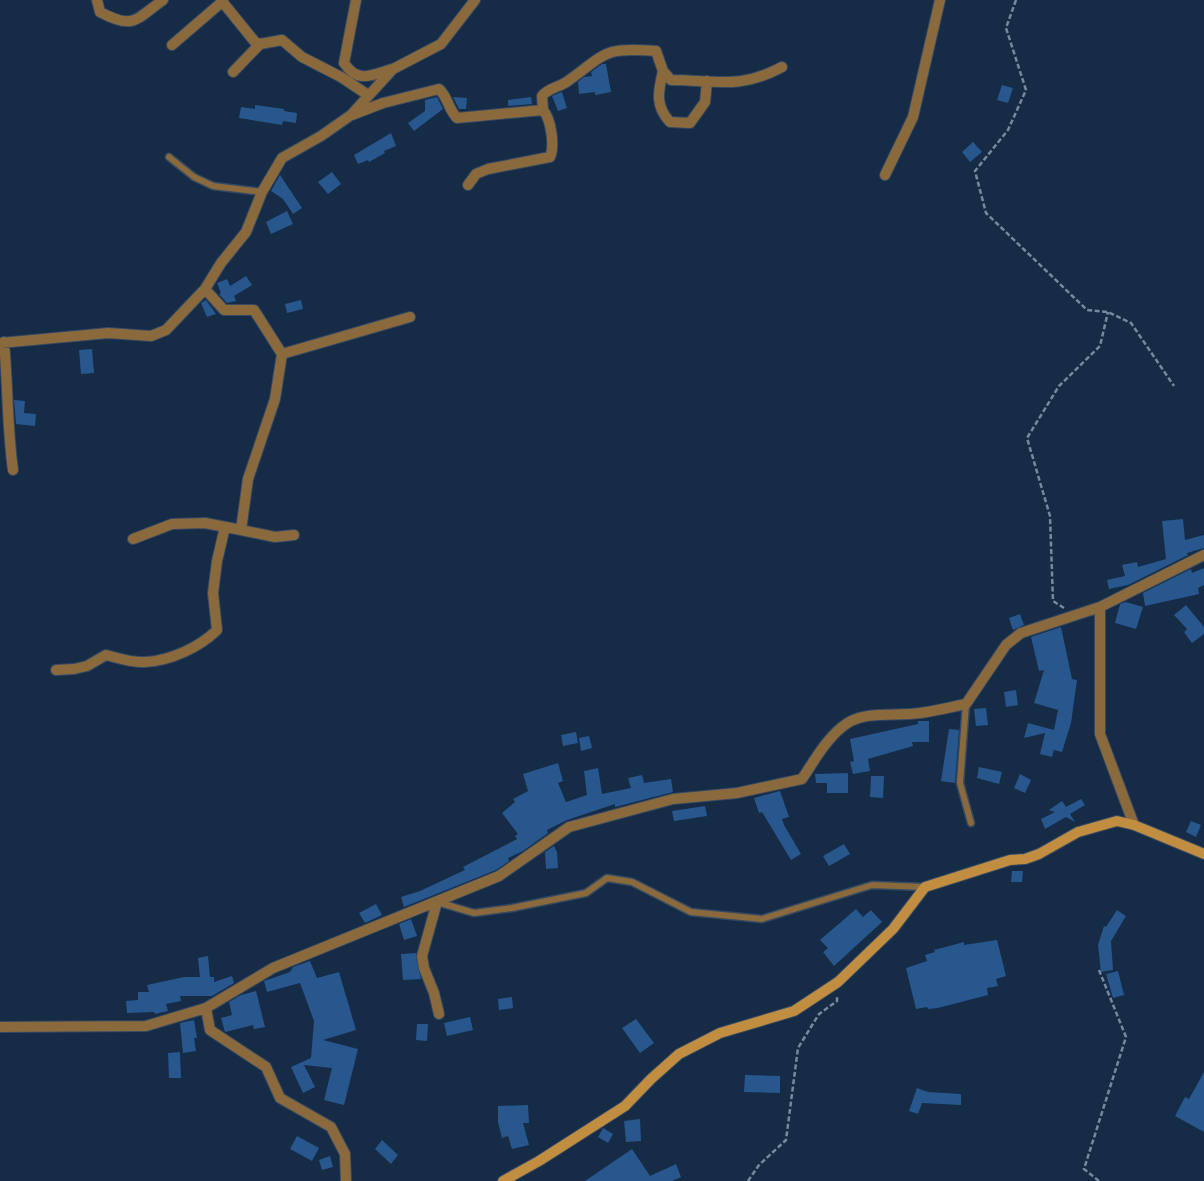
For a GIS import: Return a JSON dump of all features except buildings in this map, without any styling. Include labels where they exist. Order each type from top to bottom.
[{"type":"street","points":[[97,0],[100,12],[121,23],[141,17],[163,0]]},
{"type":"street","points":[[356,0],[344,62],[351,72],[361,77],[393,69],[441,44],[475,0]]},
{"type":"street","points":[[886,175],[913,117],[940,0]]},
{"type":"street","points":[[172,45],[222,1],[255,42],[260,44],[282,40],[302,57],[341,77],[368,95]]},
{"type":"street","points":[[233,72],[260,44]]},
{"type":"street","points":[[468,185],[476,174],[488,169],[550,158],[552,152],[550,134],[547,114],[543,110],[542,96],[567,82],[594,60],[618,49],[656,50],[663,71],[671,80],[730,84],[764,77],[782,67]]},
{"type":"street","points":[[351,115],[393,69]]},
{"type":"street","points":[[663,71],[659,89],[661,112],[670,122],[690,122],[704,102],[707,81]]},
{"type":"street","points":[[12,470],[8,436],[8,386],[2,342],[108,333],[151,336],[166,330],[205,289],[221,263],[246,232],[262,192],[282,158],[351,115],[383,103],[438,89],[445,95],[452,113],[457,118],[543,110]]},
{"type":"street","points":[[205,289],[224,310],[254,310],[282,354],[275,399],[248,479],[240,530]]},
{"type":"street","points":[[282,354],[410,317]]},
{"type":"street","points":[[133,539],[172,524],[205,523],[276,537],[294,534]]},
{"type":"street","points":[[56,670],[74,670],[87,666],[106,654],[123,660],[146,662],[174,655],[208,639],[217,630],[213,593],[217,562],[226,528]]},
{"type":"street","points":[[0,1027],[146,1026],[206,1008],[273,968],[499,876],[569,827],[673,798],[737,793],[802,779],[823,746],[842,726],[858,718],[919,714],[966,704],[1006,644],[1021,633],[1100,607],[1204,556]]},
{"type":"street","points":[[1100,607],[1100,734],[1134,825]]},
{"type":"street","points":[[503,1181],[539,1161],[625,1106],[679,1054],[720,1033],[794,1011],[838,982],[893,929],[925,887],[1002,862],[1039,854],[1078,832],[1117,821],[1134,825],[1204,854]]},
{"type":"street","points":[[437,902],[422,956],[439,1014]]},
{"type":"street","points":[[206,1008],[210,1030],[266,1067],[280,1098],[331,1127],[344,1154],[346,1181]]},
{"type":"lane","points":[[169,157],[194,177],[213,186],[262,192]]},
{"type":"lane","points":[[966,704],[960,783],[971,823]]},
{"type":"lane","points":[[437,902],[474,913],[512,908],[586,893],[607,878],[632,882],[691,912],[762,920],[872,885],[925,887]]},
{"type":"path","points":[[1016,0],[1006,28],[1026,90],[1008,130],[975,171],[986,213],[1087,310],[1108,312],[1131,323],[1174,386]]},
{"type":"path","points":[[1082,613],[1066,609],[1053,601],[1050,516],[1027,438],[1059,386],[1100,346],[1108,312]]},
{"type":"path","points":[[1099,970],[1126,1037],[1084,1169],[1099,1181]]},
{"type":"path","points":[[748,1181],[759,1165],[786,1140],[798,1048],[819,1014],[837,1000],[838,982]]}]
